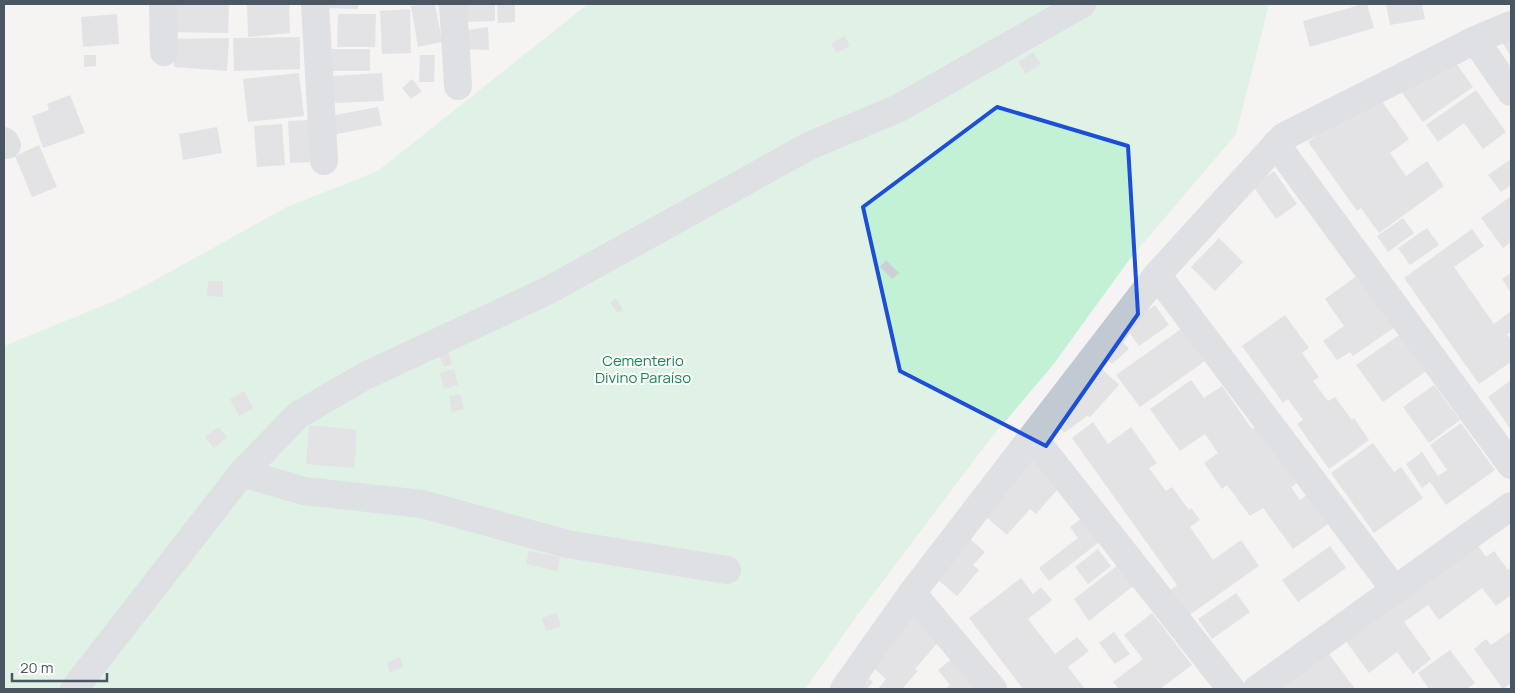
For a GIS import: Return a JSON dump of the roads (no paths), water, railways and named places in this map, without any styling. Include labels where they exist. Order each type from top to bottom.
[{"type":"street","points":[[163,4],[164,52]]},
{"type":"street","points":[[315,4],[324,161]]},
{"type":"street","points":[[453,4],[458,86]]},
{"type":"street","points":[[74,689],[242,473],[298,415],[365,376],[549,290],[809,146],[899,108],[1082,4]]},
{"type":"street","points":[[844,689],[912,592],[1157,275],[1283,137],[1475,40],[1511,25]]},
{"type":"street","points":[[1475,40],[1511,92]]},
{"type":"street","points":[[1276,144],[1511,465]]},
{"type":"street","points":[[1157,275],[1395,590]]},
{"type":"street","points":[[1033,437],[1231,689]]},
{"type":"street","points":[[242,473],[304,491],[422,504],[567,544],[727,570]]},
{"type":"street","points":[[1257,689],[1511,506]]},
{"type":"street","points":[[912,592],[993,689]]},
{"type":"park label","name":"Cementerio Divino Paraíso","points":[[643,370]]}]
